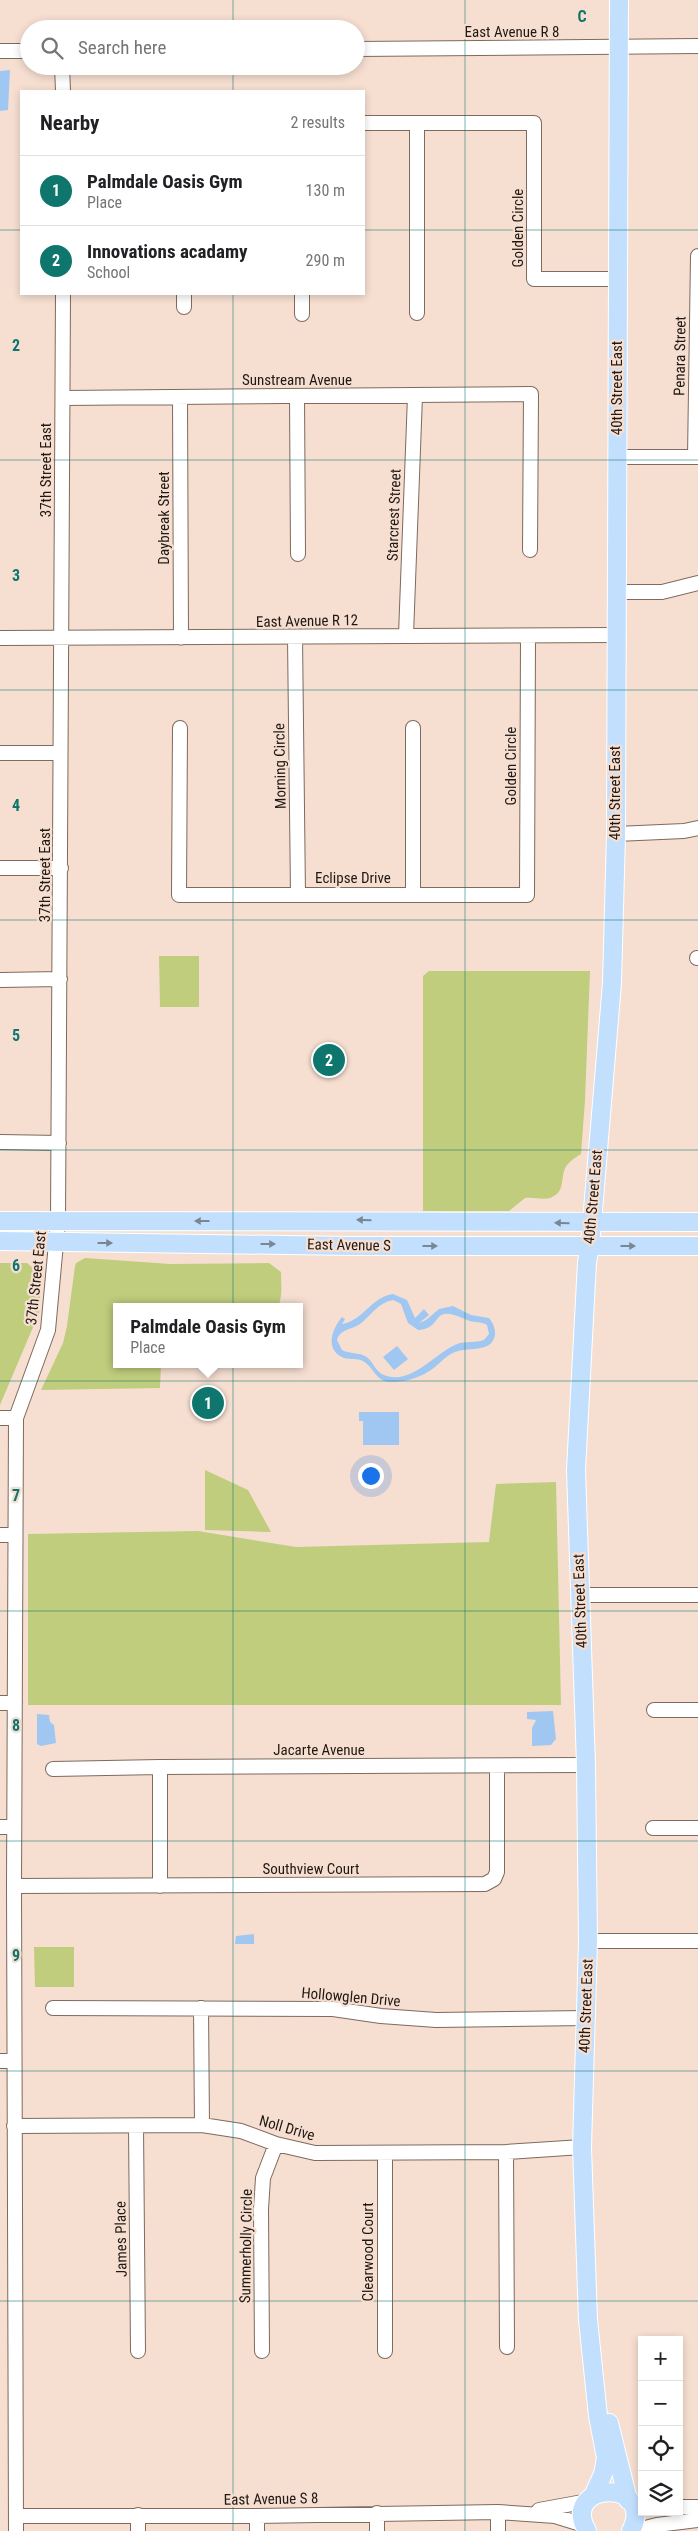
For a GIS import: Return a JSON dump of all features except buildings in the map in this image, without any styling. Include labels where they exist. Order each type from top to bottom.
[{"type":"main road","name":"40th Street East","points":[[585,2528],[582,2516],[603,2474],[606,2458],[596,2393],[588,2320],[582,2147],[588,1941],[586,1765],[577,1434],[587,1262],[590,1246],[612,983],[616,834],[615,592],[618,457],[619,0]]},
{"type":"main road","name":"East Avenue S","points":[[0,1221],[698,1222]]},
{"type":"main road","name":"East Avenue S","points":[[0,1241],[698,1246]]},
{"type":"main road","name":"40th Street East","points":[[596,2393],[614,2436],[634,2504],[635,2519],[632,2531]]},
{"type":"main road","points":[[590,2498],[600,2492],[616,2492],[634,2504]]},
{"type":"street","name":"East Avenue R 8","points":[[365,49],[698,46]]},
{"type":"street","points":[[0,51],[20,51]]},
{"type":"street","points":[[62,75],[63,90]]},
{"type":"street","points":[[365,123],[417,123],[417,312]]},
{"type":"street","name":"Golden Circle","points":[[417,123],[534,123],[534,279],[617,279]]},
{"type":"street","name":"Penara Street","points":[[696,457],[698,256]]},
{"type":"street","name":"37th Street East","points":[[16,2531],[14,2126],[7,2061],[14,1886],[16,1418],[48,1330],[58,1222],[63,295]]},
{"type":"street","points":[[302,295],[302,314]]},
{"type":"street","name":"Sunstream Avenue","points":[[63,398],[531,394],[530,550]]},
{"type":"street","points":[[297,396],[298,554]]},
{"type":"street","name":"Starcrest Street","points":[[406,636],[415,396]]},
{"type":"street","name":"Daybreak Street","points":[[180,397],[181,638]]},
{"type":"street","points":[[618,457],[696,457]]},
{"type":"street","points":[[615,592],[662,592],[698,584]]},
{"type":"street","name":"East Avenue R 12","points":[[0,638],[615,635]]},
{"type":"street","name":"Golden Circle","points":[[527,895],[528,636]]},
{"type":"street","name":"Morning Circle","points":[[295,637],[298,895]]},
{"type":"street","name":"Eclipse Drive","points":[[180,728],[179,895],[527,895]]},
{"type":"street","points":[[413,728],[413,894]]},
{"type":"street","points":[[0,753],[60,753]]},
{"type":"street","points":[[616,834],[684,831],[698,828]]},
{"type":"street","points":[[0,868],[61,868]]},
{"type":"street","points":[[0,980],[60,979]]},
{"type":"street","points":[[0,1142],[59,1142]]},
{"type":"street","points":[[0,1418],[16,1418]]},
{"type":"street","points":[[0,1535],[15,1535]]},
{"type":"street","points":[[580,1595],[698,1595]]},
{"type":"street","points":[[0,1703],[15,1703]]},
{"type":"street","points":[[654,1710],[698,1710]]},
{"type":"street","name":"Jacarte Avenue","points":[[53,1769],[586,1765]]},
{"type":"street","name":"Southview Court","points":[[14,1886],[485,1884],[494,1879],[498,1872],[497,1766]]},
{"type":"street","points":[[160,1767],[160,1886]]},
{"type":"street","points":[[0,1827],[14,1827]]},
{"type":"street","points":[[653,1828],[698,1828]]},
{"type":"street","points":[[588,1941],[698,1941]]},
{"type":"street","name":"Hollowglen Drive","points":[[53,2008],[332,2009],[381,2016],[436,2020],[587,2018]]},
{"type":"street","points":[[201,2008],[202,2125]]},
{"type":"street","name":"Noll Drive","points":[[14,2126],[202,2125],[241,2131],[276,2144],[315,2153],[506,2152],[582,2147]]},
{"type":"street","name":"James Place","points":[[136,2126],[138,2351]]},
{"type":"street","name":"Summerholly Circle","points":[[262,2351],[261,2209],[263,2178],[276,2144]]},
{"type":"street","points":[[506,2152],[508,2348]]},
{"type":"street","name":"Clearwood Court","points":[[385,2154],[385,2351]]},
{"type":"street","name":"East Avenue S 8","points":[[526,2512],[590,2498]]},
{"type":"street","points":[[683,2507],[698,2507]]},
{"type":"street","points":[[498,2512],[498,2531]]},
{"type":"street","name":"East Avenue S 8","points":[[16,2516],[257,2516],[526,2512],[555,2516],[585,2528]]},
{"type":"street","points":[[377,2513],[378,2531]]},
{"type":"street","points":[[138,2515],[138,2531]]},
{"type":"street","points":[[257,2516],[257,2531]]},
{"type":"street","points":[[632,2531],[657,2525],[698,2520]]},
{"type":"green space","points":[[159,956],[199,956],[199,1007],[160,1007]]},
{"type":"green space","points":[[429,971],[590,971],[581,1154],[567,1166],[560,1190],[554,1196],[547,1199],[525,1198],[509,1211],[423,1211],[423,976]]},
{"type":"green space","points":[[85,1258],[170,1264],[269,1263],[281,1272],[281,1298],[279,1303],[113,1303],[113,1368],[161,1368],[160,1388],[41,1390],[63,1343],[76,1263]]},
{"type":"green space","points":[[0,1263],[27,1263],[41,1275],[39,1313],[0,1405]]},
{"type":"green space","points":[[205,1470],[248,1490],[271,1532],[205,1530]]},
{"type":"green space","points":[[556,1482],[561,1705],[28,1705],[28,1534],[198,1531],[296,1547],[489,1542],[496,1484]]},
{"type":"green space","points":[[34,1947],[74,1947],[74,1987],[35,1987]]},
{"type":"water","points":[[10,70],[8,110],[0,111],[0,71]]},
{"type":"water","points":[[393,1294],[407,1300],[415,1318],[424,1309],[429,1315],[419,1323],[426,1320],[439,1309],[453,1306],[471,1315],[489,1318],[495,1329],[494,1339],[489,1345],[484,1347],[453,1353],[431,1370],[415,1378],[398,1382],[382,1380],[363,1361],[344,1358],[338,1354],[332,1345],[332,1339],[335,1327],[342,1317],[345,1319],[342,1324],[349,1322],[385,1296]],"holes":[[[393,1300],[401,1304],[408,1323],[418,1330],[427,1328],[442,1315],[447,1314],[485,1324],[489,1334],[484,1340],[457,1344],[448,1348],[422,1367],[404,1376],[384,1375],[365,1356],[342,1350],[337,1340],[338,1336],[360,1324],[383,1304]]]},
{"type":"water","points":[[397,1346],[408,1359],[394,1370],[383,1357]]},
{"type":"water","points":[[359,1412],[399,1412],[399,1445],[363,1445],[363,1421],[359,1421]]},
{"type":"water","points":[[553,1711],[556,1739],[551,1745],[532,1746],[532,1728],[536,1720],[527,1719],[527,1712]]},
{"type":"water","points":[[37,1714],[49,1715],[50,1722],[54,1725],[56,1743],[41,1746],[37,1744]]},
{"type":"water","points":[[254,1934],[254,1944],[235,1944],[236,1936]]},
{"type":"place","name":"Innovations acadamy","points":[[329,1060]]},
{"type":"place","name":"Palmdale Oasis Gym","points":[[208,1403]]}]
